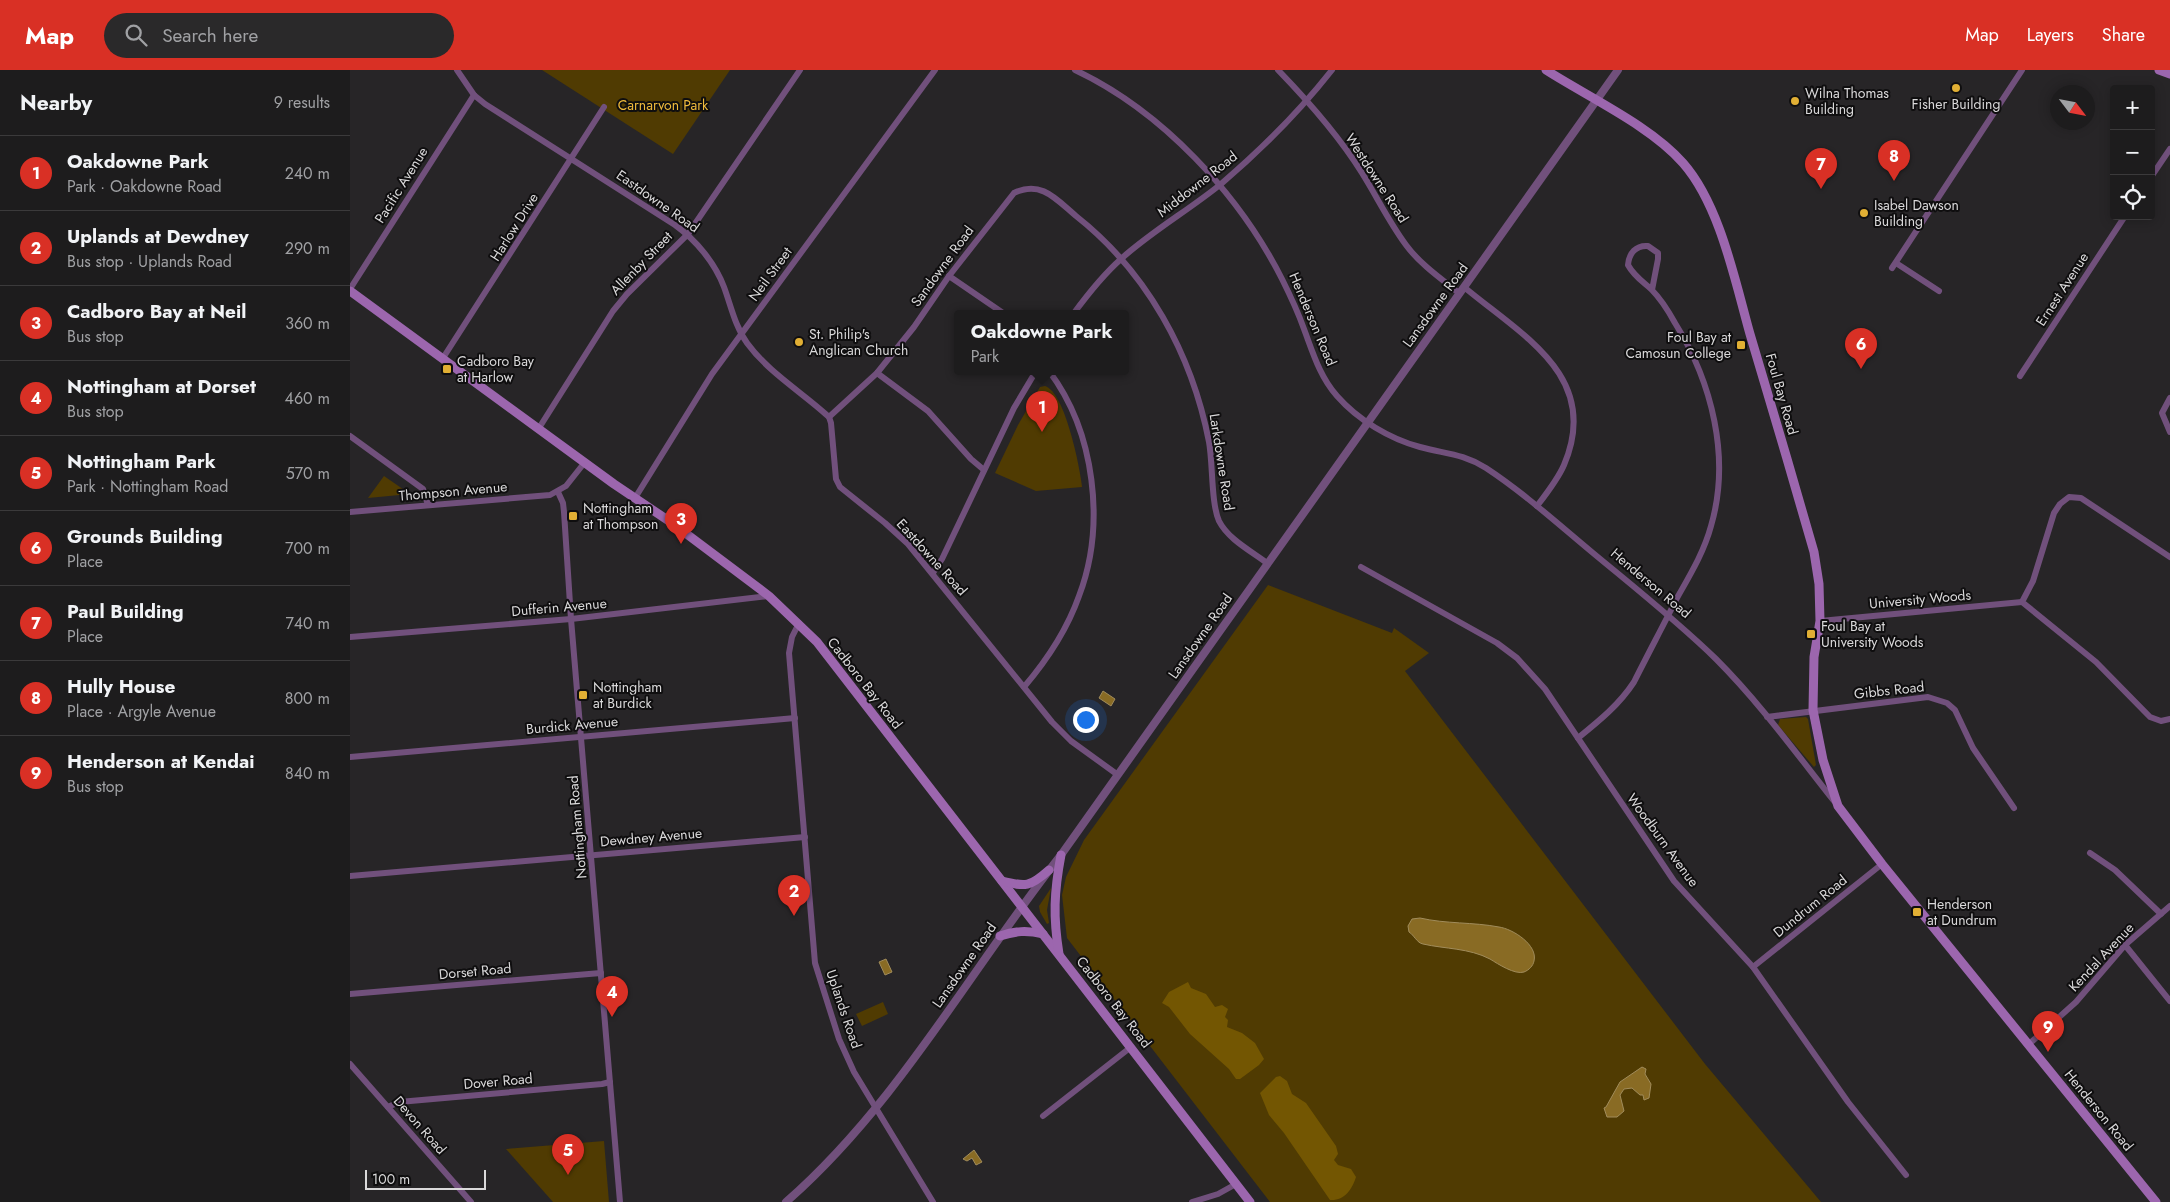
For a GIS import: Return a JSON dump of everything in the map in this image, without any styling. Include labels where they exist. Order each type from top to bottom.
[{"type":"main road","name":"Foul Bay Road","points":[[1546,70],[1596,100],[1667,147],[1683,162],[1698,182],[1711,210],[1740,298],[1814,552],[1819,584],[1820,621],[1814,657],[1813,710],[1823,760],[1838,806]]},
{"type":"main road","points":[[2159,70],[2170,74]]},
{"type":"main road","name":"Cadboro Bay Road","points":[[350,290],[634,498],[672,523],[770,596],[799,623],[816,642],[1250,1202]]},
{"type":"main road","name":"Henderson Road","points":[[1838,806],[1882,864],[2156,1202]]},
{"type":"main road","points":[[1059,955],[1054,910],[1061,855]]},
{"type":"main road","points":[[1002,881],[1028,885],[1034,884],[1049,870]]},
{"type":"main road","points":[[1000,936],[1022,931],[1043,934]]},
{"type":"street","name":"Eastdowne Road","points":[[456,70],[474,95],[485,104],[688,234],[712,266],[723,285],[741,334],[754,351],[772,370],[829,417],[836,479],[840,487],[896,532],[933,573],[1063,735],[1118,774]]},
{"type":"street","name":"Allenby Street","points":[[539,428],[613,312],[627,294],[688,234],[800,70]]},
{"type":"street","name":"Neil Street","points":[[634,498],[712,374],[935,70]]},
{"type":"street","name":"Henderson Road","points":[[1075,70],[1094,79],[1138,108],[1164,130],[1220,185],[1257,236],[1271,259],[1297,312],[1318,368],[1339,398],[1367,422],[1402,441],[1422,448],[1454,453],[1486,468],[1537,506],[1668,615],[1718,661],[1767,717],[1838,806]]},
{"type":"street","name":"Westdowne Road","points":[[1278,70],[1307,102],[1362,173],[1389,220],[1407,246],[1430,270],[1462,290],[1541,349],[1563,378],[1571,395],[1574,422],[1572,444],[1564,466],[1537,506]]},
{"type":"street","name":"Middowne Road","points":[[1076,310],[1090,291],[1121,259],[1220,185],[1273,139],[1307,102],[1332,70]]},
{"type":"street","name":"Lansdowne Road","points":[[786,1202],[815,1177],[876,1107],[914,1058],[1021,906],[1061,855],[1618,70]]},
{"type":"street","points":[[1939,291],[1894,265],[2022,70]]},
{"type":"street","name":"Pacific Avenue","points":[[350,290],[474,95]]},
{"type":"street","name":"Harlow Drive","points":[[443,358],[604,107]]},
{"type":"street","points":[[2152,175],[2170,149]]},
{"type":"street","name":"Larkdowne Road","points":[[1014,193],[1024,188],[1032,188],[1040,189],[1049,194],[1101,237],[1148,293],[1163,316],[1184,359],[1203,415],[1212,463],[1216,508],[1220,522],[1226,531],[1267,563]]},
{"type":"street","name":"Sandowne Road","points":[[829,417],[877,373],[1014,193]]},
{"type":"street","name":"Ernest Avenue","points":[[2020,376],[2123,220]]},
{"type":"street","points":[[1578,738],[1624,697],[1700,556],[1711,526],[1715,507],[1719,470],[1717,436],[1710,404],[1702,381],[1675,323],[1652,290],[1636,276],[1628,265],[1632,251],[1639,246],[1648,246],[1658,253],[1652,290]]},
{"type":"street","points":[[949,276],[999,310]]},
{"type":"street","points":[[877,373],[928,411],[971,459],[984,470]]},
{"type":"street","points":[[933,573],[942,559],[1014,408],[1034,375]]},
{"type":"street","points":[[1024,687],[1054,648],[1070,618],[1080,595],[1091,550],[1093,499],[1084,446],[1074,413],[1060,385],[1052,375]]},
{"type":"street","points":[[2170,398],[2162,413],[2170,432]]},
{"type":"street","points":[[350,436],[423,488],[428,505]]},
{"type":"street","points":[[558,492],[570,482],[585,462]]},
{"type":"street","name":"Thompson Avenue","points":[[350,512],[530,497],[558,492]]},
{"type":"street","name":"Nottingham Road","points":[[558,492],[563,502],[564,512],[571,619],[620,1202]]},
{"type":"street","points":[[2170,557],[2081,498],[2069,497],[2060,504],[2054,513],[2033,581],[2022,602],[2096,662],[2150,717],[2161,721],[2170,719]]},
{"type":"street","name":"Woodburn Avenue","points":[[1361,567],[1477,631],[1517,658],[1545,689],[1674,881],[1753,967],[1848,1102],[1906,1175]]},
{"type":"street","name":"Dufferin Avenue","points":[[350,637],[571,619],[770,596]]},
{"type":"street","name":"University Woods","points":[[1820,621],[2022,602]]},
{"type":"street","name":"Uplands Road","points":[[799,623],[792,637],[789,654],[815,963],[839,1039],[854,1072],[933,1202]]},
{"type":"street","name":"Gibbs Road","points":[[1767,717],[1813,710],[1928,698],[1947,703],[1955,710],[1973,748],[1988,773],[2014,808]]},
{"type":"street","name":"Burdick Avenue","points":[[350,757],[795,718]]},
{"type":"street","name":"Dewdney Avenue","points":[[350,876],[805,837]]},
{"type":"street","points":[[2090,853],[2115,870],[2161,914]]},
{"type":"street","name":"Dundrum Road","points":[[1753,967],[1882,864]]},
{"type":"street","name":"Kendal Avenue","points":[[2028,1045],[2076,1002],[2125,945],[2170,906]]},
{"type":"street","points":[[2125,945],[2170,1001]]},
{"type":"street","name":"Dorset Road","points":[[350,994],[601,973]]},
{"type":"street","points":[[1043,1116],[1131,1047]]},
{"type":"street","name":"Devon Road","points":[[350,1064],[471,1202]]},
{"type":"street","name":"Dover Road","points":[[388,1107],[399,1102],[610,1082]]},
{"type":"street","points":[[1192,1202],[1218,1194],[1236,1184]]},
{"type":"green space","name":"Carnarvon Park","points":[[542,70],[730,70],[673,154]]},
{"type":"green space","points":[[1045,386],[1052,391],[1065,416],[1075,448],[1082,487],[1036,491],[995,473],[1018,425],[1040,387]]},
{"type":"green space","points":[[384,476],[410,494],[368,498]]},
{"type":"green space","points":[[1268,585],[1392,633],[1394,628],[1429,653],[1405,671],[1705,1064],[1821,1202],[1270,1202],[1067,938],[1062,895],[1066,877],[1084,840]]},
{"type":"green space","points":[[1806,717],[1808,719],[1816,765],[1814,767],[1778,725],[1780,719]]},
{"type":"green space","points":[[1051,888],[1047,910],[1049,923],[1047,924],[1040,912],[1039,906]]},
{"type":"green space","points":[[883,1002],[888,1014],[862,1026],[856,1014]]},
{"type":"green space","points":[[604,1141],[609,1202],[553,1202],[506,1149]]},
{"type":"shaded area","points":[[1103,691],[1115,699],[1111,706],[1099,698]]},
{"type":"shaded area","points":[[1420,918],[1505,928],[1517,934],[1532,949],[1534,955],[1533,963],[1530,968],[1520,973],[1507,969],[1482,955],[1421,943],[1409,932],[1408,926],[1412,919]]},
{"type":"shaded area","points":[[886,959],[892,972],[885,975],[879,962]]},
{"type":"shaded area","points":[[1188,982],[1191,988],[1206,994],[1215,1007],[1222,1005],[1228,1009],[1225,1017],[1228,1020],[1227,1027],[1242,1033],[1255,1043],[1264,1059],[1240,1079],[1236,1079],[1229,1069],[1190,1034],[1169,1007],[1162,1003],[1169,992]]},
{"type":"shaded area","points":[[1642,1067],[1646,1069],[1645,1074],[1651,1084],[1649,1098],[1644,1100],[1643,1095],[1640,1095],[1632,1088],[1624,1089],[1620,1095],[1624,1111],[1617,1117],[1607,1117],[1604,1108],[1620,1082]]},
{"type":"shaded area","points":[[1280,1076],[1287,1081],[1292,1094],[1306,1103],[1336,1146],[1338,1154],[1334,1160],[1338,1165],[1351,1169],[1356,1177],[1347,1194],[1339,1199],[1330,1200],[1284,1133],[1269,1115],[1260,1093],[1276,1077]]},
{"type":"shaded area","points":[[974,1150],[982,1162],[976,1165],[972,1158],[967,1161],[963,1159]]},
{"type":"place","name":"Fisher Building","points":[[1956,88]]},
{"type":"place","name":"Wilna Thomas Building","points":[[1795,101]]},
{"type":"place","name":"Hully House","points":[[1894,181]]},
{"type":"place","name":"Paul Building","points":[[1821,189]]},
{"type":"place","name":"Isabel Dawson Building","points":[[1864,213]]},
{"type":"place","name":"St. Philip's Anglican Church","points":[[799,342]]},
{"type":"place","name":"Foul Bay at Camosun College","points":[[1741,345]]},
{"type":"place","name":"Cadboro Bay at Harlow","points":[[447,369]]},
{"type":"place","name":"Grounds Building","points":[[1861,369]]},
{"type":"place","name":"Oakdowne Park","points":[[1042,432]]},
{"type":"place","name":"Nottingham at Thompson","points":[[573,516]]},
{"type":"place","name":"Cadboro Bay at Neil","points":[[681,544]]},
{"type":"place","name":"Foul Bay at University Woods","points":[[1811,634]]},
{"type":"place","name":"Nottingham at Burdick","points":[[583,695]]},
{"type":"place","name":"Henderson at Dundrum","points":[[1917,912]]},
{"type":"place","name":"Uplands at Dewdney","points":[[794,916]]},
{"type":"place","name":"Nottingham at Dorset","points":[[612,1017]]},
{"type":"place","name":"Henderson at Kendai","points":[[2048,1052]]},
{"type":"place","name":"Nottingham Park","points":[[568,1175]]}]
